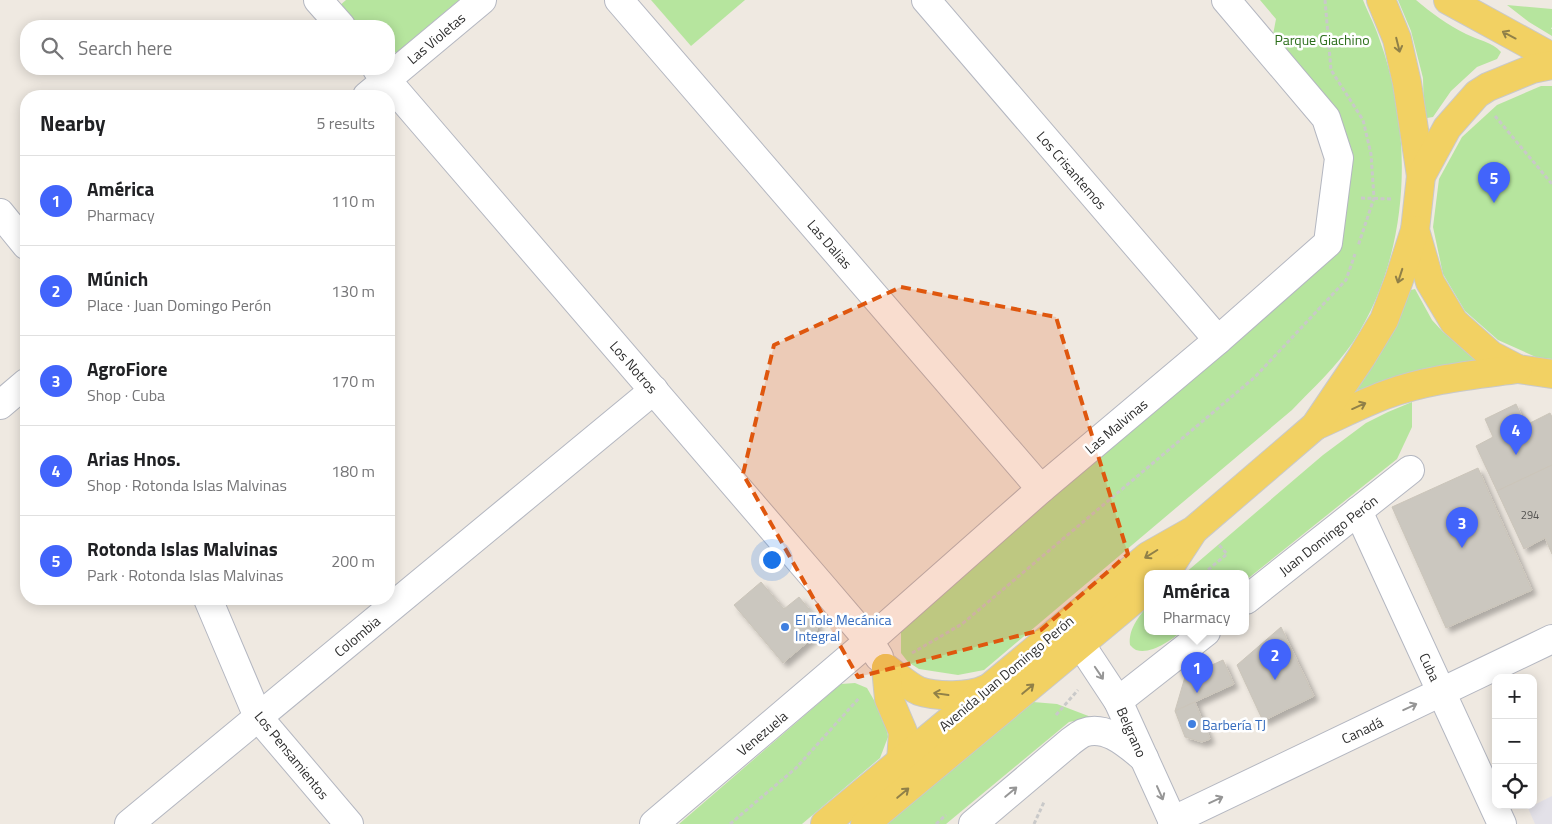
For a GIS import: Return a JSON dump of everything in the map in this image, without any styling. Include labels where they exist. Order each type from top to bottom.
[{"type":"main road","points":[[1381,0],[1397,39],[1408,83],[1420,189],[1415,230],[1430,282],[1454,322],[1491,355],[1518,369],[1552,374]]},
{"type":"main road","points":[[1463,3],[1552,57]]},
{"type":"main road","points":[[1420,189],[1447,128],[1477,94],[1488,87],[1532,68],[1552,65]]},
{"type":"main road","name":"Avenida Juan Domingo Perón","points":[[824,824],[1148,556],[1194,530],[1315,426],[1362,358],[1384,320],[1415,230]]},
{"type":"main road","name":"Avenida Juan Domingo Perón","points":[[1315,426],[1386,395],[1426,383],[1462,376],[1518,369]]},
{"type":"main road","name":"Avenida Juan Domingo Perón","points":[[1168,570],[1194,530]]},
{"type":"main road","name":"Avenida Juan Domingo Perón","points":[[865,824],[1144,591]]},
{"type":"main road","points":[[886,668],[919,691],[947,696],[980,692],[988,688]]},
{"type":"main road","points":[[886,668],[889,699],[903,732],[901,760]]},
{"type":"street","points":[[318,0],[336,20]]},
{"type":"street","name":"Las Violetas","points":[[395,68],[482,0]]},
{"type":"street","name":"Las Dalias","points":[[619,0],[1041,489]]},
{"type":"street","name":"Los Crisantemos","points":[[926,0],[1218,340]]},
{"type":"street","name":"Las Malvinas","points":[[869,642],[1041,489],[1218,340],[1328,244],[1339,158],[1326,118],[1226,0]]},
{"type":"street","name":"Los Notros","points":[[395,102],[654,390],[869,642],[886,668]]},
{"type":"street","points":[[0,213],[20,238]]},
{"type":"street","points":[[0,404],[20,387]]},
{"type":"street","name":"Colombia","points":[[395,604],[654,390]]},
{"type":"street","name":"Juan Domingo Perón","points":[[1249,598],[1410,470]]},
{"type":"street","name":"Cuba","points":[[1358,511],[1502,824]]},
{"type":"street","name":"Los Pensamientos","points":[[211,605],[258,717],[349,824]]},
{"type":"street","name":"Colombia","points":[[129,824],[394,605]]},
{"type":"street","points":[[1118,701],[1202,635]]},
{"type":"street","name":"Canadá","points":[[1173,822],[1552,639]]},
{"type":"street","name":"Venezuela","points":[[654,824],[869,642]]},
{"type":"street","name":"Belgrano","points":[[1081,645],[1118,701],[1173,822]]},
{"type":"street","points":[[962,818],[1084,733],[1109,734],[1120,739],[1144,758]]},
{"type":"path","points":[[1477,94],[1552,184]]},
{"type":"path","points":[[1335,196],[1374,198],[1420,189]]},
{"type":"path","points":[[730,824],[796,768],[886,668],[962,624],[1255,377],[1346,280],[1374,198]]},
{"type":"path","points":[[1052,720],[1096,669]]},
{"type":"path","points":[[936,824],[962,818]]},
{"type":"highlighted area","points":[[901,287],[1056,317],[1128,554],[1041,630],[858,677],[743,474],[774,345]]},
{"type":"shaded area","points":[[1552,796],[1552,824],[1535,824],[1528,809],[1537,809],[1537,804]]},
{"type":"green space","points":[[346,0],[459,0],[395,52],[395,20],[350,20],[338,7]]},
{"type":"green space","points":[[651,0],[745,0],[691,46]]},
{"type":"green space","name":"Parque Giachino","points":[[1260,0],[1363,0],[1377,33],[1391,75],[1398,114],[1402,154],[1401,194],[1396,233],[1386,271],[1372,308],[1353,342],[1339,360],[1292,410],[984,670],[958,675],[919,669],[908,662],[901,653],[901,631],[918,614],[1331,258],[1349,169],[1272,40],[1276,19]]},
{"type":"green space","points":[[1398,0],[1416,0],[1453,27],[1489,43],[1501,52],[1497,59],[1477,67],[1451,91],[1433,117],[1427,118],[1424,114],[1423,78],[1411,31]]},
{"type":"green space","points":[[1507,5],[1552,9],[1552,36],[1529,22]]},
{"type":"green space","points":[[1541,86],[1552,86],[1552,359],[1538,358],[1498,340],[1465,311],[1443,274],[1433,227],[1439,179],[1462,137],[1497,105]]},
{"type":"green space","points":[[1415,289],[1432,320],[1443,332],[1474,357],[1476,363],[1389,378],[1367,388],[1357,390],[1361,379],[1374,364],[1385,346],[1411,290]]},
{"type":"green space","points":[[1412,402],[1412,427],[1397,459],[1249,578],[1249,570],[1189,570],[1323,455],[1366,423]]},
{"type":"green space","points":[[1144,610],[1144,635],[1177,635],[1154,649],[1136,650],[1130,645],[1130,639]]},
{"type":"green space","points":[[855,683],[867,688],[886,721],[888,737],[880,758],[802,824],[679,824],[841,684]]},
{"type":"green space","points":[[1033,702],[1057,704],[1112,725],[1079,720],[1069,722],[946,824],[883,824]]},
{"type":"building","points":[[1516,404],[1526,425],[1550,413],[1552,417],[1552,465],[1497,491],[1476,446],[1493,437],[1485,419]]},
{"type":"building","points":[[1552,465],[1552,554],[1545,538],[1524,549],[1497,491]]},
{"type":"building","points":[[1478,468],[1532,590],[1446,628],[1392,507]]},
{"type":"building","name":"El Tole Mecánica Integral","points":[[761,582],[784,609],[799,597],[818,620],[816,635],[783,663],[734,605]]},
{"type":"building","points":[[1281,627],[1314,696],[1263,721],[1237,665]]},
{"type":"building","points":[[1223,660],[1234,684],[1175,711],[1185,677]]},
{"type":"building","name":"Barbería TJ","points":[[1195,702],[1210,739],[1202,742],[1185,737],[1175,711]]},
{"type":"place","name":"Rotonda Islas Malvinas","points":[[1494,203]]},
{"type":"place","name":"Arias Hnos.","points":[[1516,455]]},
{"type":"place","name":"AgroFiore","points":[[1462,548]]},
{"type":"place","name":"El Tole Mecánica Integral","points":[[785,627]]},
{"type":"place","name":"Múnich","points":[[1275,680]]},
{"type":"place","name":"América","points":[[1197,693]]},
{"type":"place","name":"Barbería TJ","points":[[1192,724]]}]
